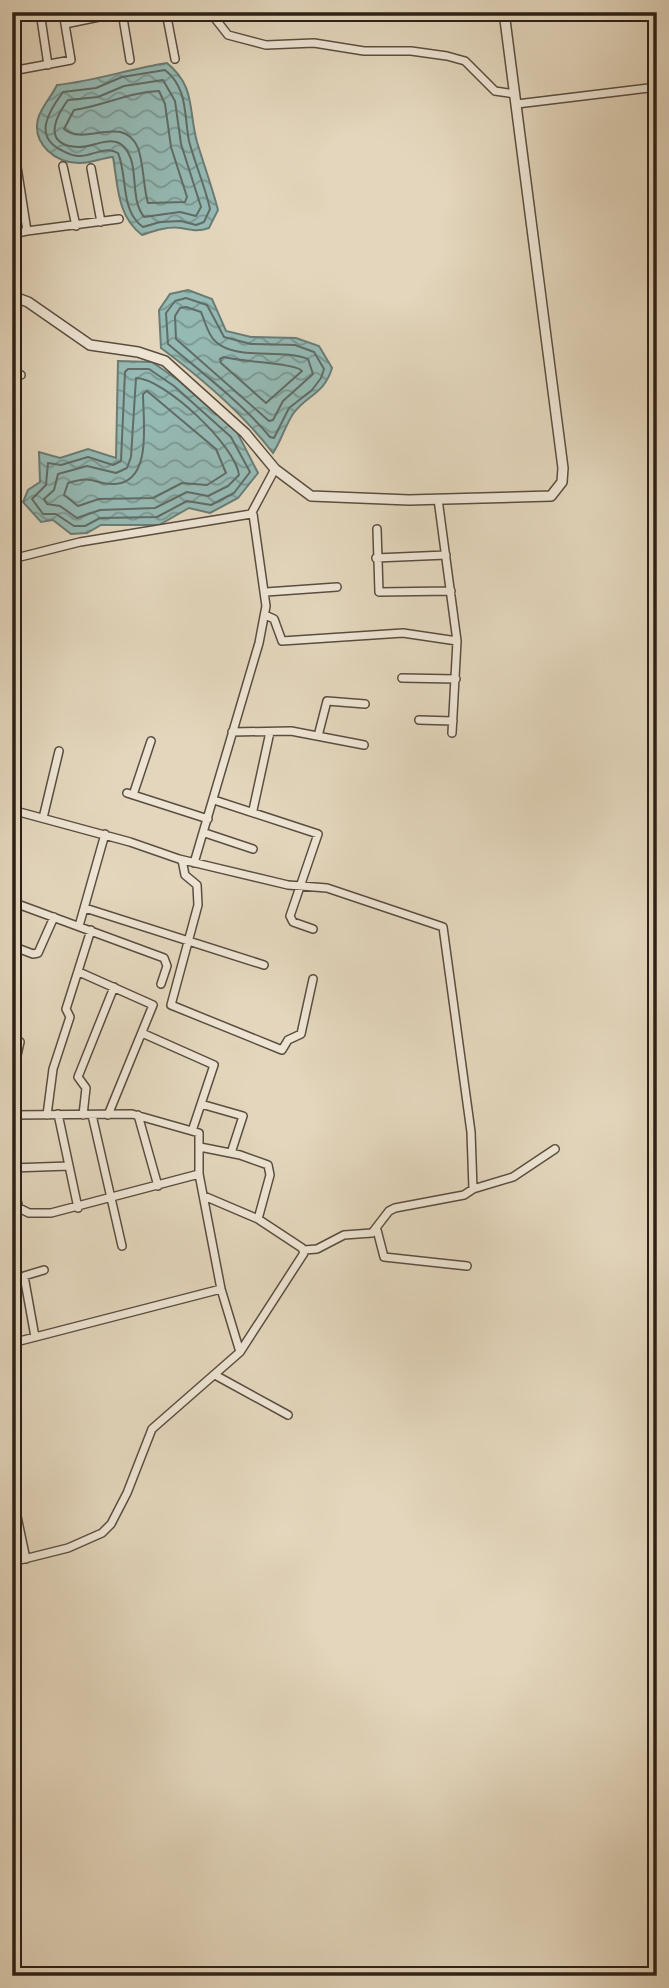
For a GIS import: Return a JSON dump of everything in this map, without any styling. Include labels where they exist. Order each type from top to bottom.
[{"type":"street","points":[[40,12],[48,65]]},
{"type":"street","points":[[12,71],[71,59],[63,12]]},
{"type":"street","points":[[65,24],[122,12],[131,60]]},
{"type":"street","points":[[166,12],[175,59]]},
{"type":"street","points":[[210,12],[228,35],[266,45],[314,43],[364,51],[411,51],[447,56],[465,61],[495,91],[515,93]]},
{"type":"street","points":[[12,296],[28,302],[90,345],[152,355],[177,369],[214,407],[245,433],[273,467],[316,498],[542,497],[557,492],[564,468],[504,12]]},
{"type":"street","points":[[517,104],[657,86]]},
{"type":"street","points":[[12,135],[27,231]]},
{"type":"street","points":[[63,166],[76,226]]},
{"type":"street","points":[[91,168],[101,222]]},
{"type":"street","points":[[12,234],[119,219]]},
{"type":"street","points":[[12,375],[21,375]]},
{"type":"street","points":[[194,863],[215,800],[265,615],[266,592],[253,514],[273,467]]},
{"type":"street","points":[[438,499],[457,640],[452,733]]},
{"type":"street","points":[[12,559],[80,542],[253,514]]},
{"type":"street","points":[[377,529],[379,593],[451,591]]},
{"type":"street","points":[[376,558],[446,555]]},
{"type":"street","points":[[266,592],[337,587]]},
{"type":"street","points":[[12,610],[17,670]]},
{"type":"street","points":[[265,615],[274,619],[282,641],[403,633],[457,640]]},
{"type":"street","points":[[402,678],[456,679]]},
{"type":"street","points":[[318,736],[327,701],[365,704]]},
{"type":"street","points":[[419,720],[453,721]]},
{"type":"street","points":[[232,732],[292,731],[364,745]]},
{"type":"street","points":[[253,810],[270,732]]},
{"type":"street","points":[[151,741],[130,794],[208,819]]},
{"type":"street","points":[[43,818],[59,751]]},
{"type":"street","points":[[215,800],[253,810],[318,834],[290,920],[313,929]]},
{"type":"street","points":[[12,810],[105,834],[194,863],[299,886],[327,888],[443,927],[471,1132],[473,1189]]},
{"type":"street","points":[[205,833],[253,849]]},
{"type":"street","points":[[79,926],[105,834]]},
{"type":"street","points":[[182,860],[185,875],[197,885],[199,896],[171,1005],[282,1050],[288,1040],[301,1034],[313,979]]},
{"type":"street","points":[[12,902],[166,959],[167,966],[161,984]]},
{"type":"street","points":[[85,908],[264,965]]},
{"type":"street","points":[[12,946],[33,954],[38,953],[54,917]]},
{"type":"street","points":[[47,1115],[53,1069],[70,1017],[66,1009],[91,930]]},
{"type":"street","points":[[79,972],[153,1003],[108,1115]]},
{"type":"street","points":[[114,987],[78,1077],[86,1088],[87,1115],[112,1198],[122,1246]]},
{"type":"street","points":[[142,1033],[213,1064],[191,1130]]},
{"type":"street","points":[[12,1077],[20,1042]]},
{"type":"street","points":[[201,1104],[243,1116],[232,1153]]},
{"type":"street","points":[[58,1114],[78,1208]]},
{"type":"street","points":[[12,1115],[138,1115],[200,1134],[199,1174],[221,1289],[240,1352]]},
{"type":"street","points":[[138,1115],[158,1186]]},
{"type":"street","points":[[200,1147],[232,1153],[268,1166],[271,1175],[258,1219]]},
{"type":"street","points":[[467,1266],[384,1258],[377,1230],[389,1211],[395,1208],[464,1195],[473,1189],[513,1177],[555,1149]]},
{"type":"street","points":[[12,1168],[69,1166]]},
{"type":"street","points":[[12,1186],[17,1205],[29,1213],[78,1208],[199,1174]]},
{"type":"street","points":[[204,1195],[258,1219],[304,1250],[317,1249],[344,1235],[377,1230]]},
{"type":"street","points":[[12,1562],[80,1544],[103,1533],[111,1524],[127,1493],[152,1429],[240,1352],[304,1250]]},
{"type":"street","points":[[35,1337],[24,1276],[44,1270]]},
{"type":"street","points":[[12,1343],[221,1289]]},
{"type":"street","points":[[215,1375],[288,1415]]},
{"type":"street","points":[[12,1493],[26,1559]]},
{"type":"water","points":[[167,63],[183,81],[187,90],[197,142],[218,210],[209,228],[161,229],[142,235],[123,210],[113,157],[81,163],[55,156],[42,144],[37,128],[38,119],[57,85]]},
{"type":"water","points":[[188,290],[212,299],[226,331],[251,337],[296,338],[319,346],[332,368],[320,389],[293,414],[273,453],[221,397],[161,348],[159,310],[170,294]]},
{"type":"water","points":[[118,361],[152,362],[178,380],[237,432],[258,473],[238,498],[210,513],[189,508],[159,525],[101,525],[87,533],[71,534],[53,520],[41,522],[23,502],[28,490],[40,482],[39,452],[60,458],[88,449],[116,458]]},
{"type":"railway","points":[[12,1968],[171,1976]]}]
